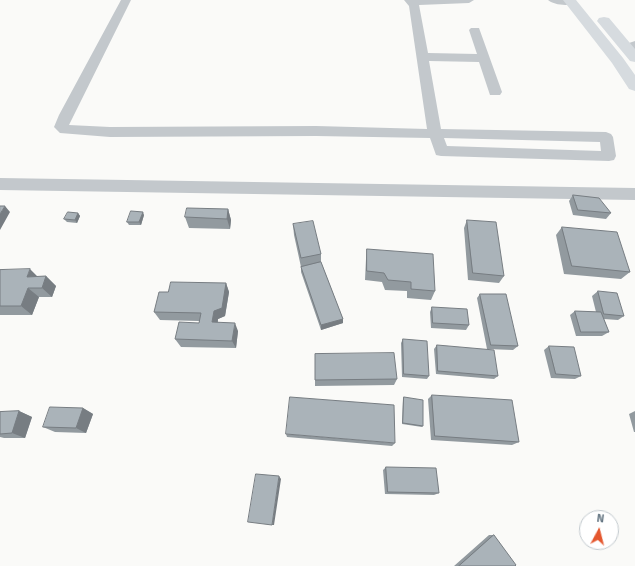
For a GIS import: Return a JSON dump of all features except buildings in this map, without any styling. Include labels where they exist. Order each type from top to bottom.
[{"type":"main road","points":[[570,1],[618,60],[635,86]]},
{"type":"main road","points":[[590,5],[632,50]]},
{"type":"street","points":[[126,0],[66,115],[61,127],[65,130],[103,132],[316,131],[435,133],[606,137],[609,156],[441,151],[435,133],[414,6],[410,1]]},
{"type":"street","points":[[410,1],[469,0]]},
{"type":"street","points":[[553,0],[570,1]]},
{"type":"street","points":[[475,30],[495,92]]},
{"type":"street","points":[[422,57],[484,58]]},
{"type":"street","points":[[0,184],[635,194]]}]
